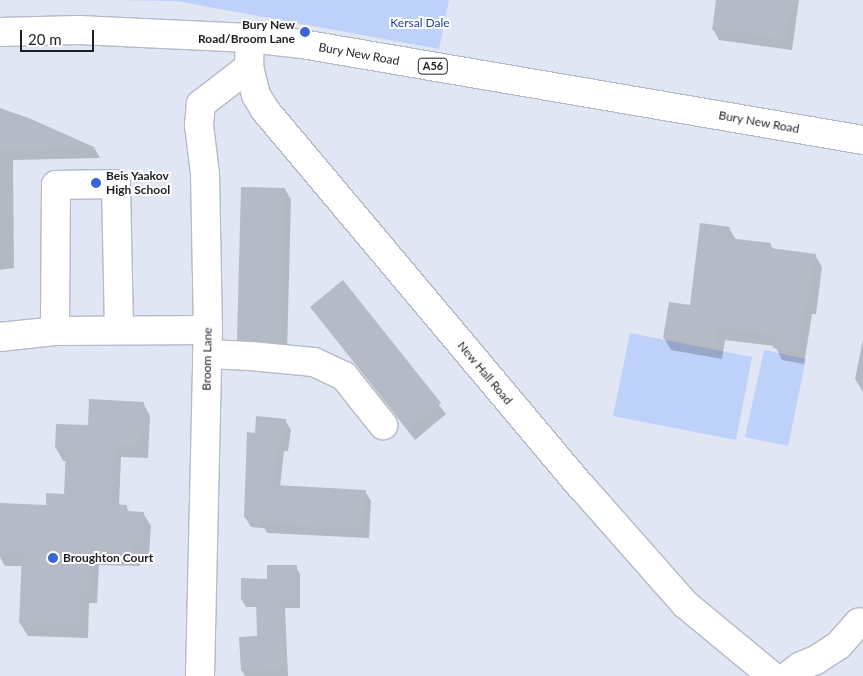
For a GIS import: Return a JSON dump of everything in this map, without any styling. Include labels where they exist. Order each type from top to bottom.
[{"type":"main road","name":"Bury New Road","points":[[0,32],[79,30],[250,38],[322,48],[863,140]]},
{"type":"main road","name":"New Hall Road","points":[[250,38],[249,67],[256,95],[265,110],[580,486],[685,604],[772,676]]},
{"type":"main road","name":"Broom Lane","points":[[200,676],[207,342],[204,174],[199,125],[201,104],[249,67]]},
{"type":"main road","points":[[55,331],[56,185],[116,184],[119,329]]},
{"type":"main road","points":[[0,337],[55,331],[119,329],[207,342],[250,356],[314,362],[344,376],[383,425]]},
{"type":"main road","points":[[788,676],[801,666],[816,660],[839,645],[859,622]]},
{"type":"green space","name":"Kersal Dale","points":[[117,0],[449,0],[439,49],[176,1]]},
{"type":"green space","points":[[630,333],[752,357],[736,440],[613,416]]},
{"type":"green space","points":[[764,350],[806,359],[788,446],[745,437]]},
{"type":"building","points":[[716,0],[792,0],[787,39],[712,30]]},
{"type":"building","points":[[0,108],[31,119],[96,148],[0,150]]},
{"type":"building","points":[[241,187],[285,188],[281,343],[237,340]]},
{"type":"building","points":[[700,223],[730,227],[728,238],[771,243],[770,248],[816,254],[810,303],[806,302],[798,352],[773,348],[775,335],[719,328],[716,347],[663,338],[669,302],[690,305]]},
{"type":"building","points":[[343,280],[441,403],[408,430],[310,307]]},
{"type":"building","name":"Broughton Court","points":[[89,399],[144,402],[142,446],[115,445],[112,504],[127,505],[127,511],[144,512],[143,543],[134,542],[133,554],[92,552],[91,591],[82,590],[81,626],[19,623],[22,554],[0,553],[0,503],[46,505],[46,493],[64,494],[66,449],[55,448],[56,424],[88,425]]},
{"type":"building","points":[[256,416],[286,419],[283,442],[279,441],[275,485],[366,490],[364,529],[260,523],[260,519],[244,518],[247,432],[255,433]]},
{"type":"building","points":[[267,565],[297,565],[296,601],[282,601],[285,669],[241,671],[239,637],[257,636],[256,600],[241,600],[241,578],[267,579]]},
{"type":"place","name":"Bury New Road/Broom Lane","points":[[305,32]]},
{"type":"place","name":"Beis Yaakov High School","points":[[96,183]]},
{"type":"place","name":"Broughton Court","points":[[53,558]]}]
